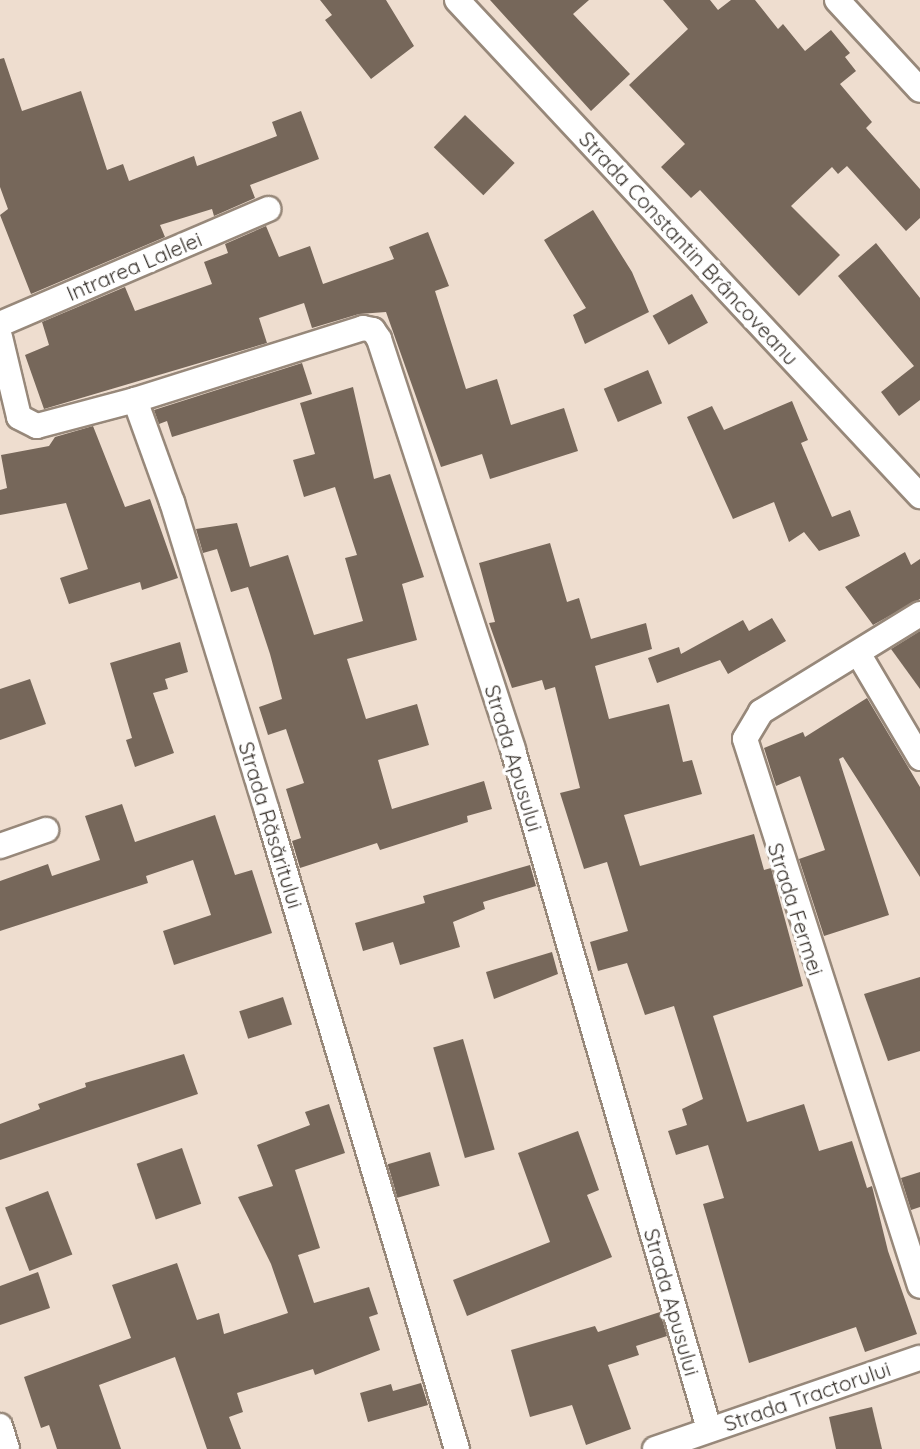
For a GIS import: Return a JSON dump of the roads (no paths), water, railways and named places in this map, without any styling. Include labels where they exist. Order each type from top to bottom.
[{"type":"street","name":"Strada Constantin Brâncoveanu","points":[[457,0],[920,496]]},
{"type":"street","points":[[837,0],[920,90]]},
{"type":"street","name":"Intrarea Lalelei","points":[[0,324],[268,209]]},
{"type":"street","name":"Strada Apusului","points":[[135,401],[363,328],[373,330],[513,750],[709,1429]]},
{"type":"street","points":[[0,337],[19,417],[28,425],[135,401]]},
{"type":"street","name":"Strada Răsăritului","points":[[135,401],[172,502],[264,798],[457,1449]]},
{"type":"street","name":"Strada Fermei","points":[[920,614],[761,712],[745,739],[884,1186],[920,1286]]},
{"type":"street","points":[[858,653],[920,758]]},
{"type":"street","points":[[0,846],[46,830]]},
{"type":"street","name":"Strada Tractorului","points":[[655,1449],[683,1444],[709,1429],[920,1360]]},
{"type":"street","points":[[0,1426],[8,1449]]}]
